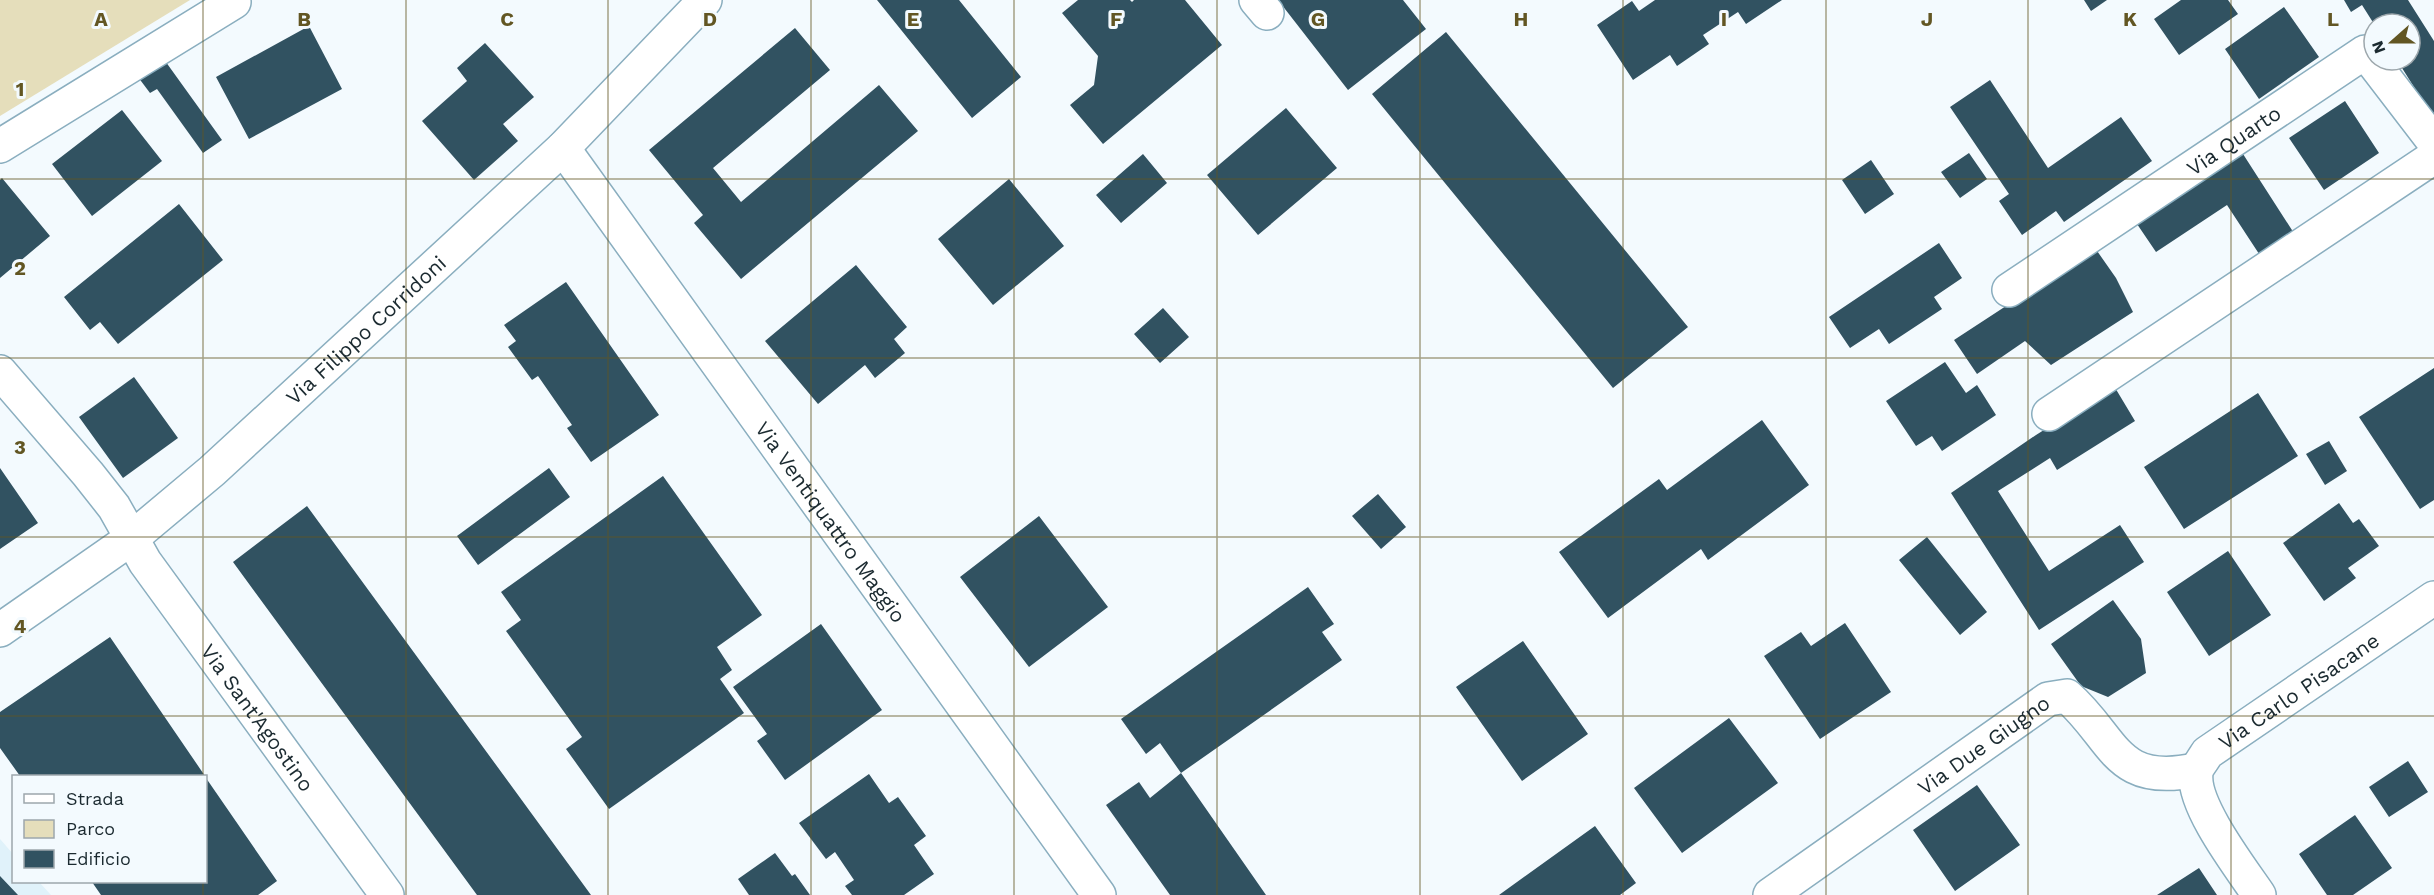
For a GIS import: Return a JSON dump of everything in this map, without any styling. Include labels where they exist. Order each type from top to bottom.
[{"type":"street","name":"Via Filippo Corridoni","points":[[0,630],[132,538],[212,471],[563,148],[705,0]]},
{"type":"street","points":[[0,146],[234,2]]},
{"type":"street","name":"Via Quarto","points":[[2009,290],[2365,52],[2434,142]]},
{"type":"street","name":"Via Ventiquattro Maggio","points":[[563,148],[1099,895]]},
{"type":"street","points":[[2049,414],[2434,157]]},
{"type":"street","name":"Via Sant'Agostino","points":[[0,372],[114,507],[145,562],[387,895]]},
{"type":"street","name":"Via Carlo Pisacane","points":[[2196,770],[2207,753],[2434,598]]},
{"type":"street","name":"Via Due Giugno","points":[[1770,895],[2048,699],[2067,696],[2082,710],[2110,748],[2130,765],[2153,772],[2175,774],[2196,770]]},
{"type":"street","points":[[2196,770],[2196,786],[2204,808],[2259,895]]},
{"type":"shaded area","points":[[0,839],[12,853],[12,883],[40,883],[51,895],[0,895]]},
{"type":"green space","points":[[0,0],[190,0],[0,116]]},
{"type":"building","points":[[877,0],[959,0],[1021,77],[972,118]]},
{"type":"building","points":[[1078,0],[1130,0],[1132,2],[1134,0],[1185,0],[1222,45],[1103,144],[1070,105],[1094,85],[1098,56],[1062,13]]},
{"type":"building","points":[[1278,0],[1403,0],[1426,29],[1348,90]]},
{"type":"building","points":[[1655,0],[1782,0],[1746,24],[1738,12],[1703,35],[1709,44],[1677,66],[1670,55],[1633,80],[1597,25],[1632,1],[1639,11]]},
{"type":"building","points":[[2084,0],[2107,0],[2091,11]]},
{"type":"building","points":[[2181,0],[2228,0],[2238,14],[2179,55],[2154,19]]},
{"type":"building","points":[[2344,0],[2408,0],[2416,12],[2366,12],[2362,5],[2351,12]]},
{"type":"building","points":[[2284,7],[2319,57],[2259,99],[2225,49]]},
{"type":"building","points":[[2422,22],[2434,41],[2434,119],[2405,72],[2422,72]]},
{"type":"building","points":[[309,26],[342,89],[249,139],[216,77]]},
{"type":"building","points":[[795,28],[830,70],[713,168],[741,202],[879,85],[918,131],[741,279],[694,223],[703,215],[649,150]]},
{"type":"building","points":[[1446,32],[1688,327],[1613,388],[1372,94]]},
{"type":"building","points":[[485,43],[534,97],[503,124],[518,141],[474,180],[422,121],[467,81],[457,68]]},
{"type":"building","points":[[163,58],[222,140],[203,153],[157,89],[150,93],[138,77]]},
{"type":"building","points":[[1990,80],[2048,168],[2121,117],[2152,161],[2064,222],[2056,211],[2022,235],[1999,201],[2009,194],[1950,107]]},
{"type":"building","points":[[2345,101],[2379,153],[2324,190],[2289,138]]},
{"type":"building","points":[[1286,108],[1337,168],[1258,235],[1207,175]]},
{"type":"building","points":[[122,110],[162,161],[92,216],[52,164]]},
{"type":"building","points":[[1969,153],[1987,179],[1960,198],[1941,172]]},
{"type":"building","points":[[1143,154],[1167,183],[1121,223],[1096,195]]},
{"type":"building","points":[[2243,154],[2299,241],[2265,263],[2227,205],[2156,252],[2137,224]]},
{"type":"building","points":[[1871,160],[1894,194],[1865,214],[1842,180]]},
{"type":"building","points":[[2,178],[50,236],[0,278],[0,180]]},
{"type":"building","points":[[1009,179],[1064,246],[993,305],[938,239]]},
{"type":"building","points":[[179,204],[223,260],[118,344],[100,322],[90,330],[64,297]]},
{"type":"building","points":[[1939,243],[1962,278],[1934,297],[1942,309],[1889,344],[1879,329],[1850,348],[1829,317]]},
{"type":"building","points":[[2095,248],[2116,278],[2133,312],[2051,365],[2025,341],[1977,374],[1954,340]]},
{"type":"building","points":[[856,265],[907,327],[894,339],[905,353],[875,378],[865,365],[818,404],[765,341]]},
{"type":"building","points":[[566,282],[659,415],[591,462],[567,428],[572,425],[538,376],[532,380],[508,347],[516,341],[504,325]]},
{"type":"building","points":[[1163,308],[1189,337],[1160,363],[1134,334]]},
{"type":"building","points":[[1945,362],[1966,393],[1977,385],[1996,415],[1942,451],[1932,436],[1916,446],[1886,401]]},
{"type":"building","points":[[2434,368],[2434,500],[2420,509],[2359,417]]},
{"type":"building","points":[[134,377],[178,438],[123,478],[79,417]]},
{"type":"building","points":[[2114,386],[2135,421],[2057,470],[2050,458],[1998,491],[2049,571],[2120,525],[2144,562],[2039,630],[1951,493],[2036,435]]},
{"type":"building","points":[[2258,393],[2298,456],[2184,529],[2144,467]]},
{"type":"building","points":[[1762,420],[1809,485],[1708,560],[1701,549],[1608,618],[1559,552],[1659,479],[1667,490]]},
{"type":"building","points":[[2329,441],[2347,471],[2325,485],[2306,454]]},
{"type":"building","points":[[0,468],[38,523],[0,549]]},
{"type":"building","points":[[549,468],[570,497],[478,565],[457,536]]},
{"type":"building","points":[[663,476],[762,615],[717,647],[732,670],[720,679],[744,713],[609,809],[566,749],[582,737],[506,631],[521,620],[501,592]]},
{"type":"building","points":[[1378,494],[1406,527],[1381,549],[1352,516]]},
{"type":"building","points":[[2339,503],[2353,523],[2359,519],[2379,546],[2348,568],[2356,578],[2324,601],[2283,543]]},
{"type":"building","points":[[307,506],[591,895],[477,895],[233,562]]},
{"type":"building","points":[[1039,516],[1108,607],[1029,667],[960,577]]},
{"type":"building","points":[[1927,537],[1987,612],[1960,635],[1899,560]]},
{"type":"building","points":[[2228,551],[2271,615],[2209,656],[2167,592]]},
{"type":"building","points":[[1308,587],[1334,624],[1322,632],[1342,660],[1181,773],[1160,743],[1146,754],[1121,719]]},
{"type":"building","points":[[2113,600],[2141,639],[2146,673],[2108,697],[2081,686],[2051,644]]},
{"type":"building","points":[[1845,623],[1891,692],[1820,739],[1764,656],[1801,632],[1811,646]]},
{"type":"building","points":[[821,624],[882,710],[785,780],[757,741],[767,734],[733,687]]},
{"type":"building","points":[[110,637],[204,775],[19,775],[0,748],[0,712]]},
{"type":"building","points":[[1523,641],[1588,734],[1522,781],[1456,687]]},
{"type":"building","points":[[1729,718],[1778,783],[1682,853],[1634,788]]},
{"type":"building","points":[[2408,761],[2428,792],[2389,817],[2369,787]]},
{"type":"building","points":[[1181,773],[1266,895],[1170,895],[1106,805],[1139,782],[1150,798]]},
{"type":"building","points":[[869,774],[889,803],[898,797],[926,836],[914,845],[934,874],[904,895],[852,895],[845,886],[854,880],[835,852],[826,859],[799,823]]},
{"type":"building","points":[[207,779],[277,881],[258,895],[101,895],[93,883],[207,883]]},
{"type":"building","points":[[1977,785],[2020,845],[1955,891],[1913,830]]},
{"type":"building","points":[[2355,815],[2392,868],[2353,895],[2327,895],[2299,854]]},
{"type":"building","points":[[1595,826],[1636,883],[1620,895],[1499,895]]},
{"type":"building","points":[[775,853],[792,876],[795,874],[810,895],[749,895],[738,879]]},
{"type":"building","points":[[2199,868],[2217,895],[2157,895]]},
{"type":"building","points":[[0,876],[18,895],[0,895]]}]
